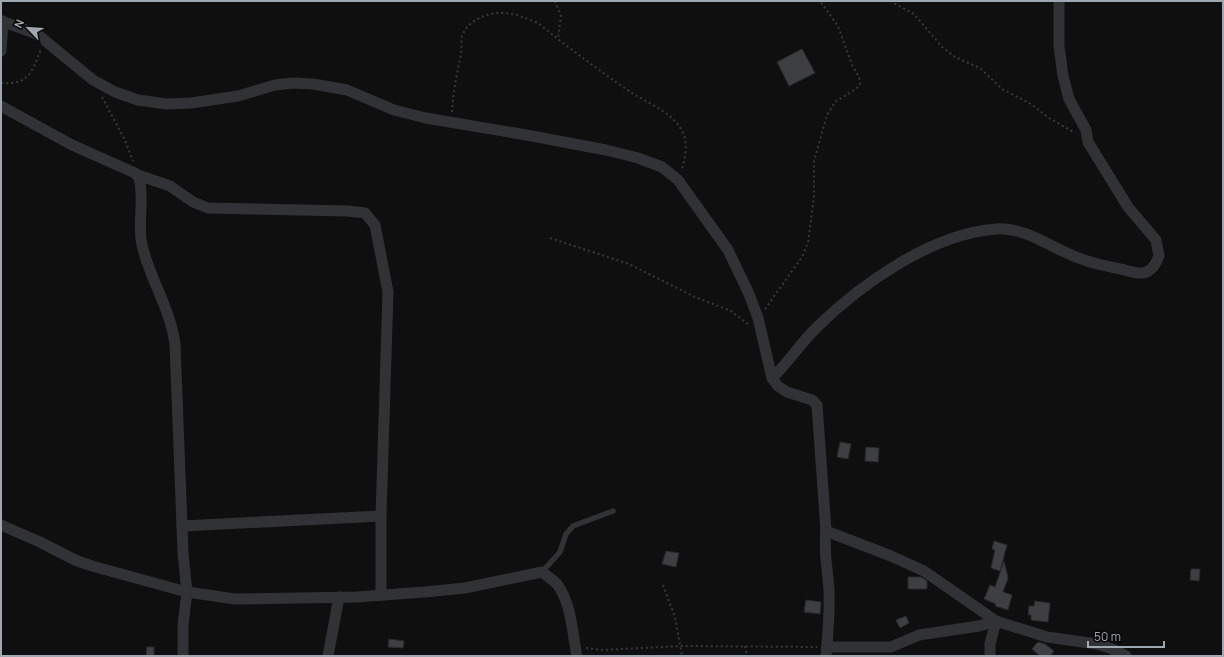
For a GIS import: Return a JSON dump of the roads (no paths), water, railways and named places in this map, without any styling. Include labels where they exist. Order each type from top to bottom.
[{"type":"street","points":[[772,378],[816,328],[863,288],[892,268],[922,252],[958,238],[996,229],[1013,230],[1031,235],[1076,257],[1094,263],[1143,273],[1151,270],[1159,256],[1156,240],[1128,207],[1088,142],[1086,130],[1069,99],[1063,76],[1059,46],[1059,1]]},
{"type":"street","points":[[1,51],[2,21],[29,30],[45,40],[93,80],[128,97],[166,104],[212,101],[275,85],[293,83],[313,84],[347,90],[394,110],[452,123],[532,136],[638,158],[662,167],[678,180],[728,250],[749,294],[772,378],[778,386],[787,392],[812,400],[817,405],[826,531],[824,547],[829,590],[827,652],[891,647],[919,635],[979,626],[996,621]]},
{"type":"street","points":[[1,106],[72,146],[137,174],[162,182],[193,202],[208,208],[348,211],[365,213],[375,225],[388,292],[381,516],[381,595]]},
{"type":"street","points":[[137,174],[141,190],[140,227],[142,245],[152,277],[170,318],[175,344],[182,526],[187,592],[183,625],[183,656]]},
{"type":"street","points":[[182,526],[381,516]]},
{"type":"street","points":[[1,525],[40,542],[75,560],[187,592],[243,599],[381,595],[465,588],[542,572],[557,585],[563,597],[570,616],[576,652]]},
{"type":"street","points":[[826,531],[891,556],[924,571],[996,621],[1054,638],[1097,644],[1126,656]]},
{"type":"street","points":[[328,656],[339,597]]},
{"type":"street","points":[[990,656],[990,644],[996,621]]},
{"type":"lane","points":[[542,572],[560,552],[566,534],[573,526],[613,511]]}]
